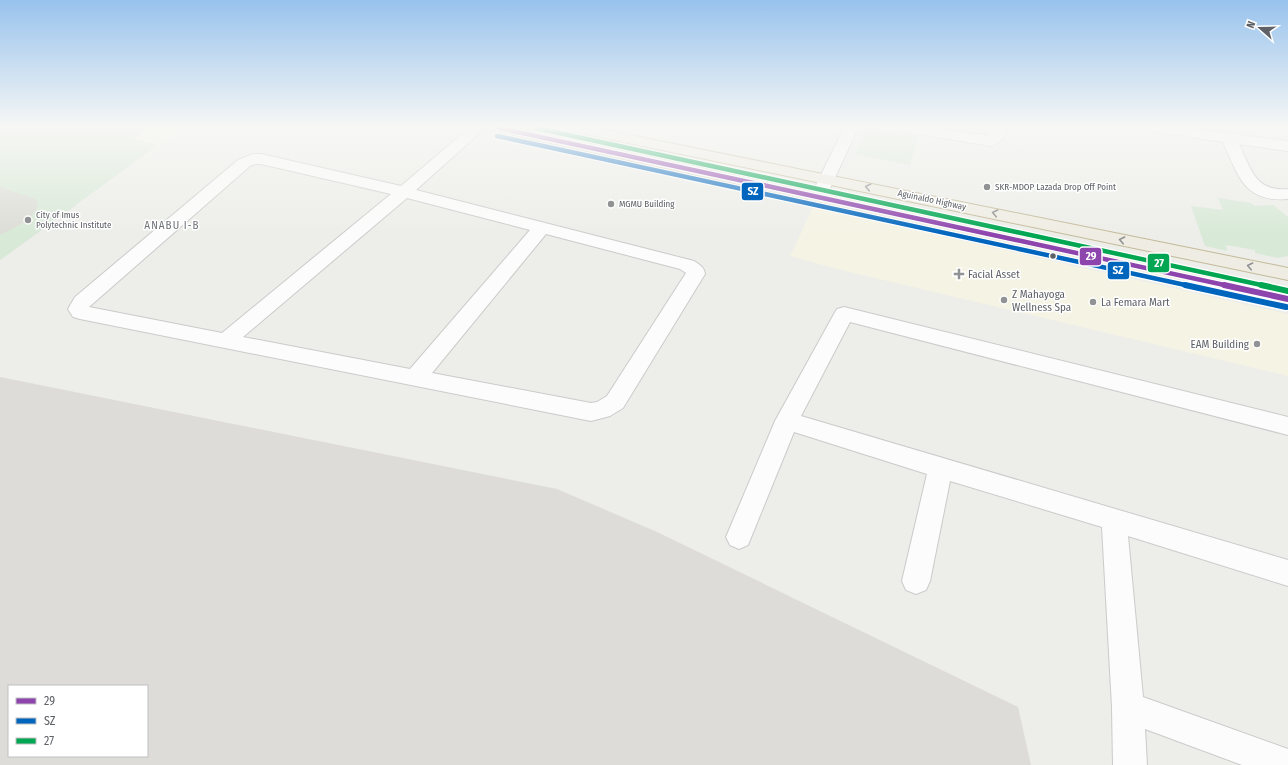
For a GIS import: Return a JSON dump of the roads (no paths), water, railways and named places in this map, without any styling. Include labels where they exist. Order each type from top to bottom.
[{"type":"highway","name":"Aguinaldo Highway","points":[[665,164],[1288,299]]},
{"type":"highway","points":[[708,173],[714,164]]},
{"type":"highway","name":"Aguinaldo Highway","points":[[749,164],[827,178],[1288,274]]},
{"type":"street","points":[[245,164],[82,302],[78,309],[80,312],[591,412],[602,410],[615,402],[696,274],[695,270],[687,265],[404,192],[282,164]]},
{"type":"street","points":[[225,341],[437,164]]},
{"type":"street","points":[[818,197],[834,164]]},
{"type":"street","points":[[1241,164],[1248,180],[1259,190],[1269,194],[1288,194]]},
{"type":"street","points":[[415,378],[542,227]]},
{"type":"street","points":[[739,537],[787,421],[844,314],[1288,426]]},
{"type":"street","points":[[787,421],[940,469],[1114,519],[1288,573]]},
{"type":"street","points":[[916,581],[940,469]]},
{"type":"street","points":[[1114,519],[1128,707],[1130,765]]},
{"type":"street","points":[[1128,707],[1287,765]]},
{"type":"place","name":"SKR-MDOP Lazada Drop Off Point","points":[[987,187]]},
{"type":"place","name":"MGMU Building","points":[[611,204]]},
{"type":"place","name":"City of Imus Polytechnic Institute","points":[[28,220]]},
{"type":"place","name":"Facial Asset","points":[[959,274]]},
{"type":"place","name":"Z Mahayoga Wellness Spa","points":[[1004,300]]},
{"type":"place","name":"La Femara Mart","points":[[1093,302]]},
{"type":"place","name":"EAM Building","points":[[1257,344]]},
{"type":"district","name":"ANABU I-B","points":[[172,225]]}]
